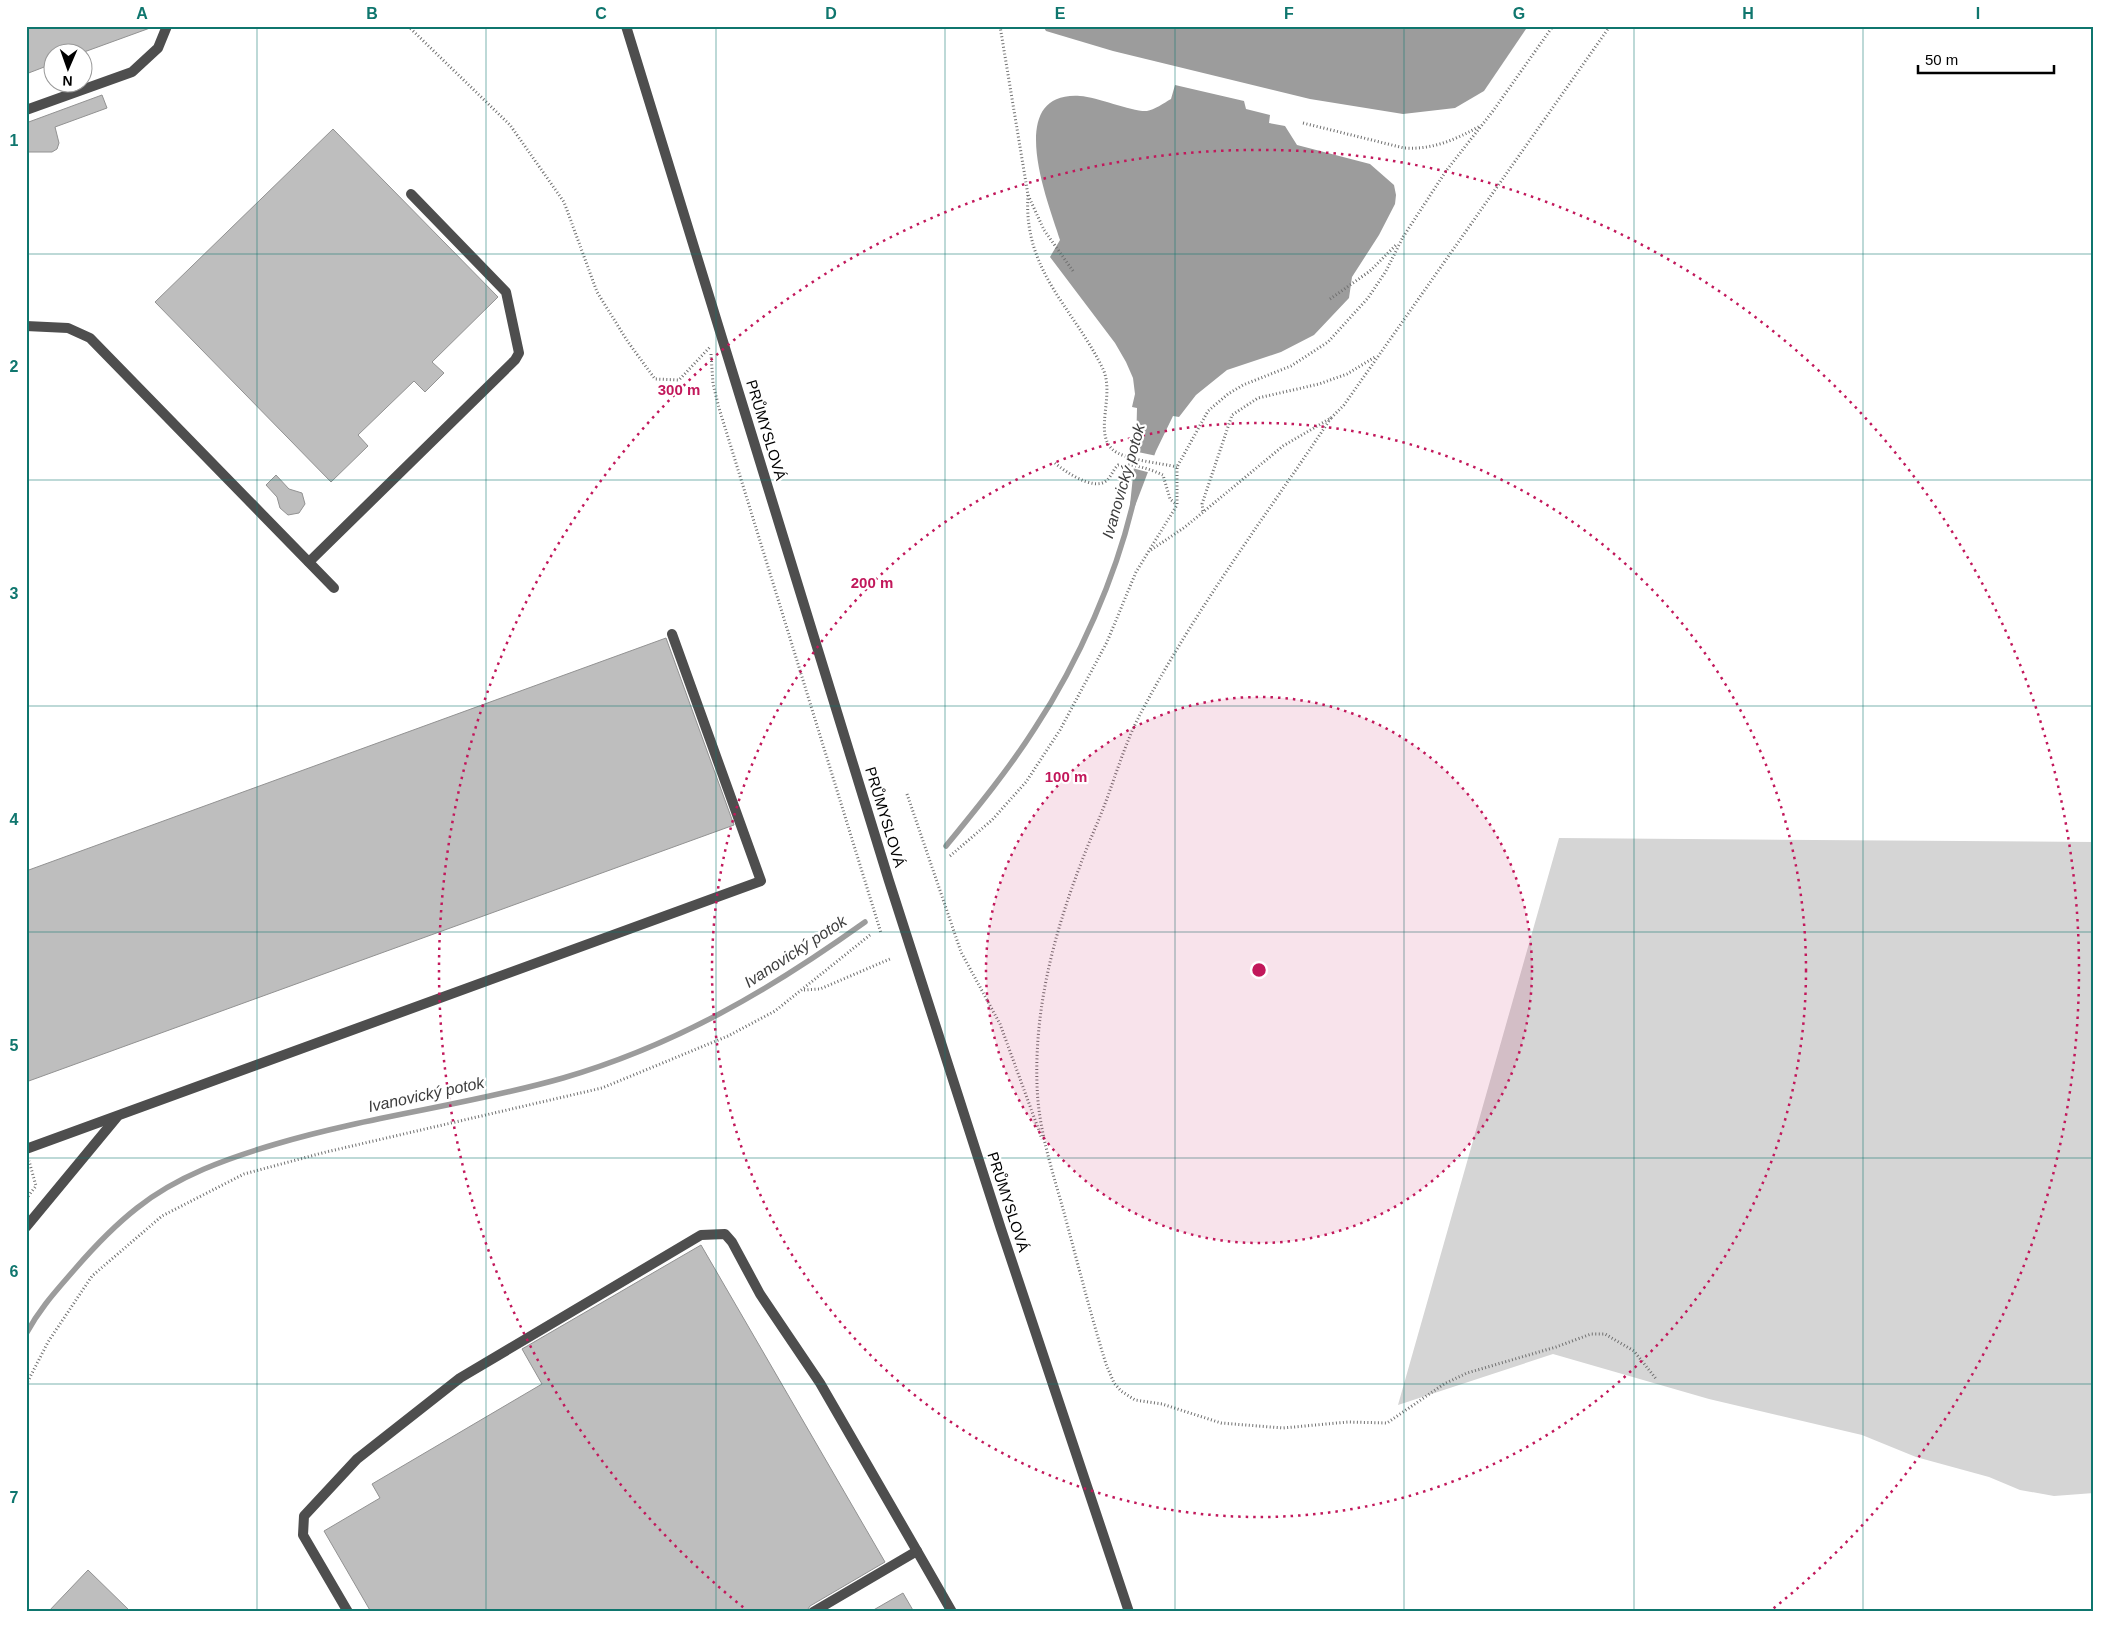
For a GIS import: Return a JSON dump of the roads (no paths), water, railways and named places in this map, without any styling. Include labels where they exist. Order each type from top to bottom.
[{"type":"street","points":[[26,110],[132,72],[158,48],[167,26]]},
{"type":"street","name":"PRŮMYSLOVÁ","points":[[626,26],[889,881],[1001,1229],[1129,1612]]},
{"type":"street","points":[[309,562],[515,360],[519,353],[506,292],[411,194]]},
{"type":"street","points":[[26,326],[68,328],[90,338],[334,588]]},
{"type":"street","points":[[26,1151],[761,881],[672,634]]},
{"type":"street","points":[[26,1227],[118,1116]]},
{"type":"street","points":[[348,1612],[303,1535],[304,1516],[356,1459],[460,1378],[701,1235],[715,1233],[725,1234],[732,1242],[760,1294],[820,1383],[952,1612]]},
{"type":"street","points":[[813,1612],[918,1551]]},
{"type":"waterway","name":"Ivanovický potok","points":[[946,846],[981,803],[1051,703],[1081,647],[1107,588],[1127,528],[1134,499]]},
{"type":"waterway","name":"Ivanovický potok","points":[[26,1334],[49,1300],[105,1237],[152,1197],[186,1177],[240,1155],[311,1134],[492,1096],[605,1065],[683,1032],[721,1013],[794,970],[865,922]]}]
